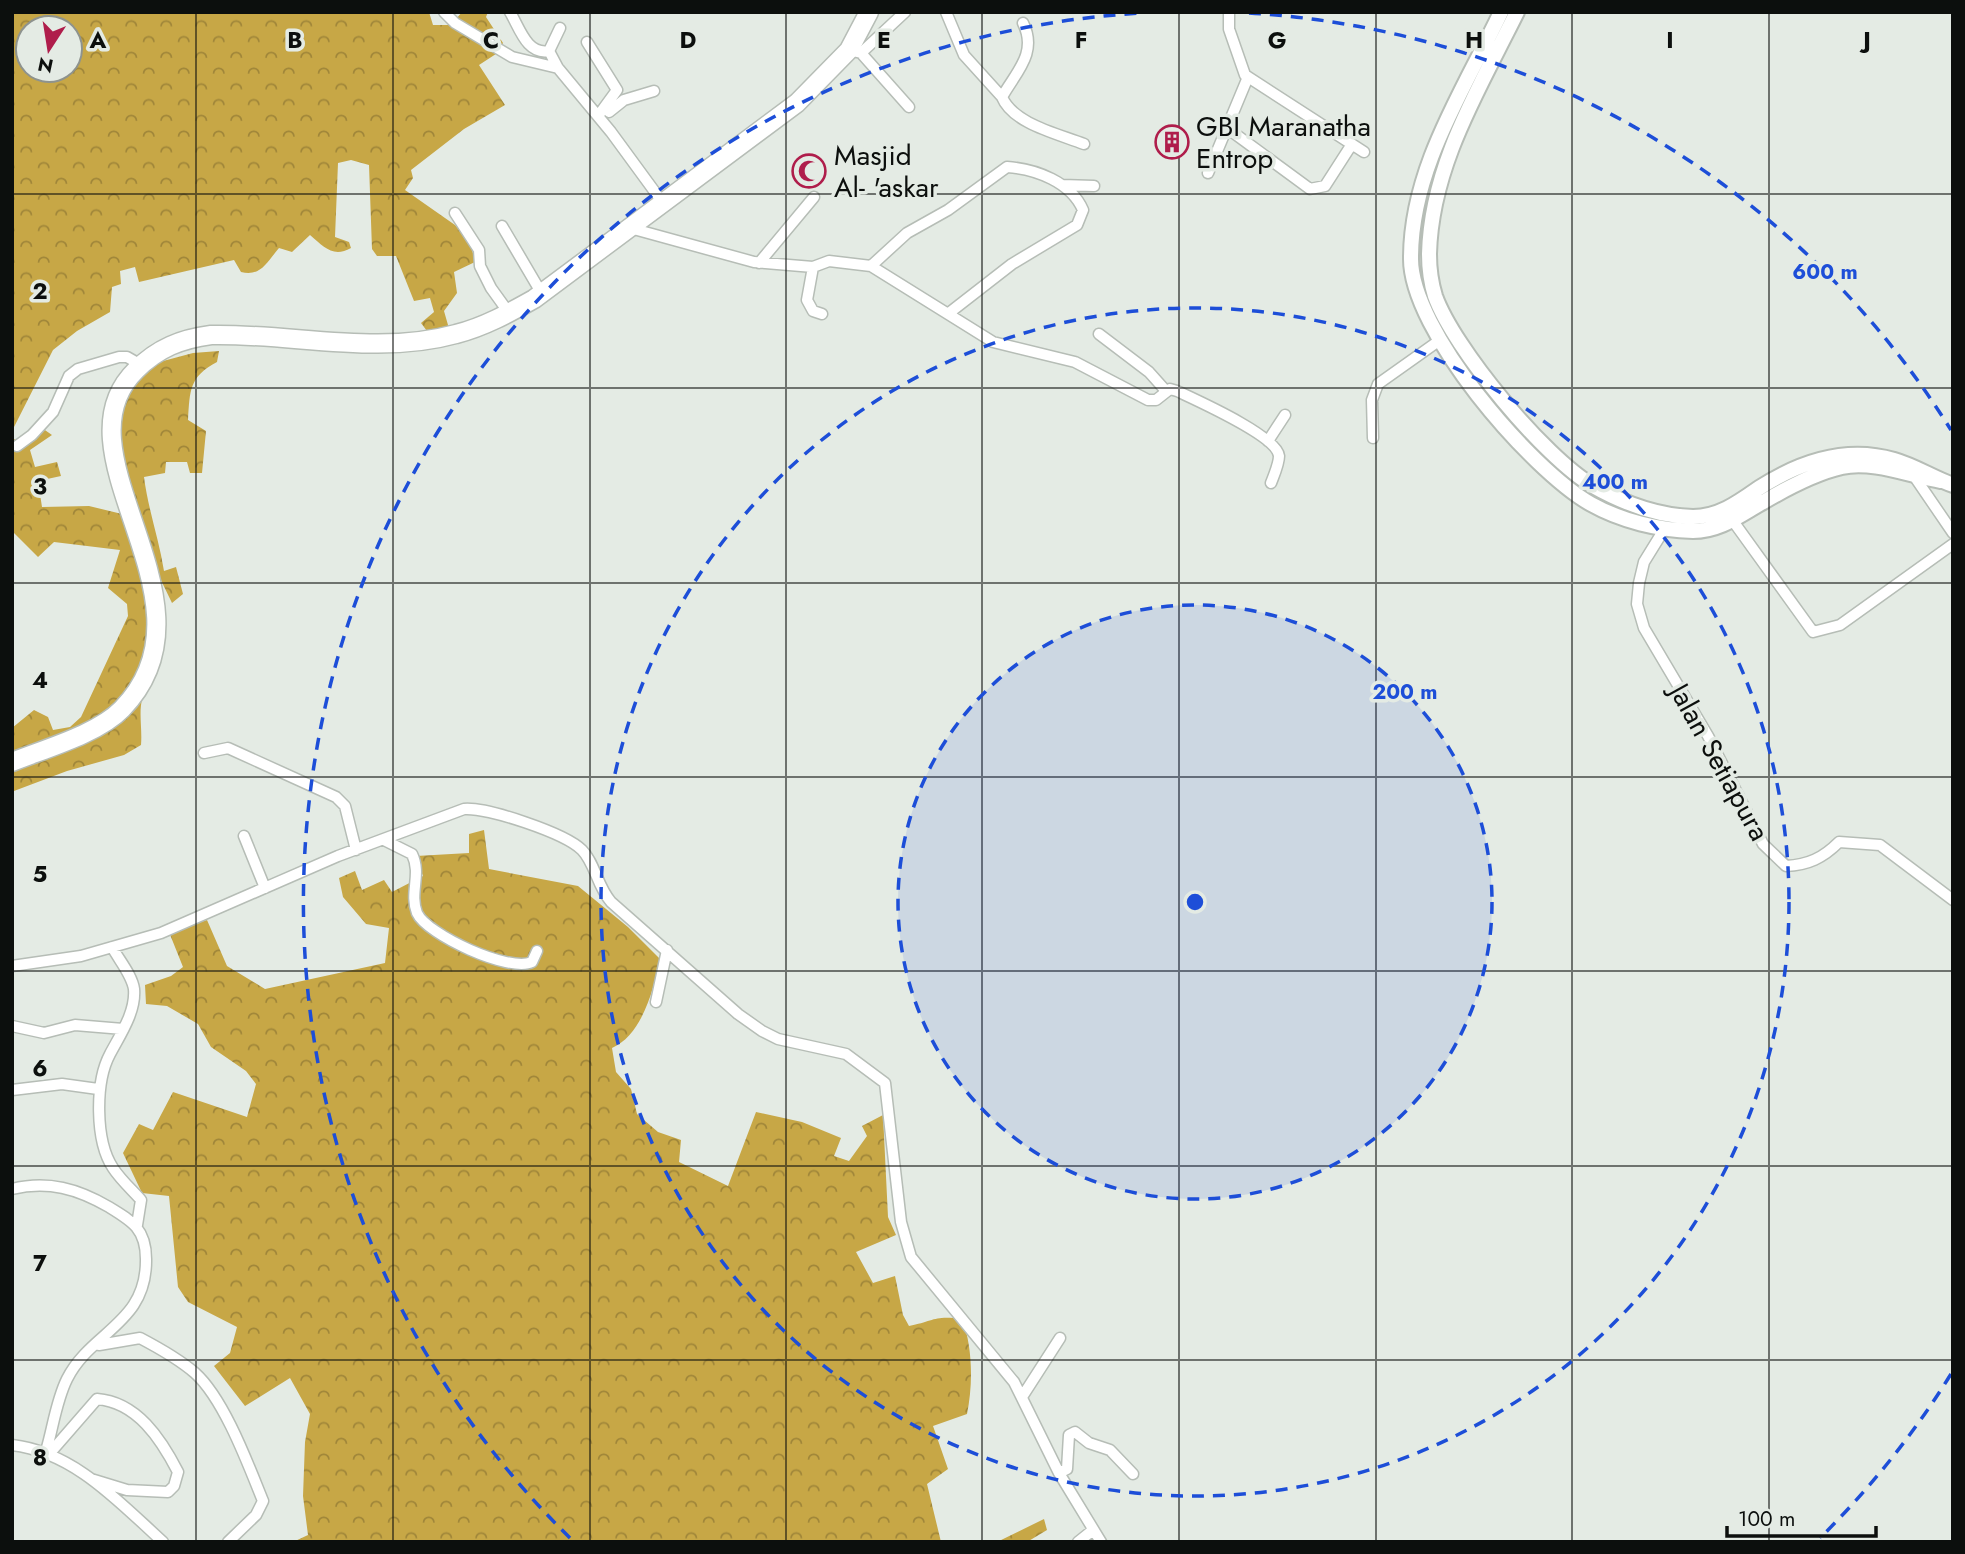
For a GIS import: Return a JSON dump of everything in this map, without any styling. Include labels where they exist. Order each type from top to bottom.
[{"type":"highway","points":[[12,762],[90,730],[120,712],[142,681],[151,658],[156,614],[152,577],[114,461],[110,426],[120,392],[141,365],[165,347],[188,338],[211,335],[380,343],[411,341],[454,335],[509,313],[541,294],[797,103],[855,51],[869,12]]},
{"type":"street","points":[[444,12],[455,23],[512,57],[558,68]]},
{"type":"street","points":[[510,12],[531,48],[538,52],[549,51]]},
{"type":"street","points":[[905,12],[855,51],[909,107]]},
{"type":"street","points":[[946,12],[964,55],[1012,111],[1028,121],[1084,144]]},
{"type":"street","points":[[1229,12],[1229,29],[1242,71],[1364,152]]},
{"type":"street","points":[[1502,12],[1436,146],[1421,190],[1412,235],[1410,262],[1424,313],[1440,340],[1493,413],[1563,484],[1605,511],[1665,528],[1711,530],[1785,489],[1845,466],[1911,471]]},
{"type":"street","points":[[1517,12],[1451,145],[1440,184],[1429,253],[1436,298],[1481,372],[1559,460],[1605,492],[1656,513],[1702,517],[1733,507],[1762,486],[1819,458],[1846,453],[1874,455],[1947,483]]},
{"type":"street","points":[[1002,97],[1024,64],[1030,41],[1023,23]]},
{"type":"street","points":[[549,51],[560,28]]},
{"type":"street","points":[[587,42],[617,90],[599,117]]},
{"type":"street","points":[[549,51],[558,68],[599,117],[663,204]]},
{"type":"street","points":[[1208,173],[1248,77]]},
{"type":"street","points":[[599,117],[624,100],[654,90]]},
{"type":"street","points":[[1227,128],[1310,189],[1325,186],[1352,144]]},
{"type":"street","points":[[871,266],[907,233],[948,210],[1007,167],[1030,171],[1073,191],[1083,210],[1077,225],[1002,270],[950,313]]},
{"type":"street","points":[[1062,185],[1094,186]]},
{"type":"street","points":[[759,263],[814,197]]},
{"type":"street","points":[[455,213],[479,250],[480,266],[491,288],[509,313]]},
{"type":"street","points":[[502,226],[541,294]]},
{"type":"street","points":[[630,228],[759,263],[813,267],[828,261],[871,266],[993,342],[1075,362],[1148,400],[1156,400],[1166,391],[1177,391],[1200,402],[1276,447],[1279,457],[1271,483]]},
{"type":"street","points":[[813,267],[807,300],[813,311],[822,314]]},
{"type":"street","points":[[1099,334],[1149,372],[1166,391]]},
{"type":"street","points":[[1373,438],[1372,400],[1378,384],[1440,340]]},
{"type":"street","points":[[17,446],[32,435],[53,412],[69,376],[78,369],[119,357],[127,357],[141,365]]},
{"type":"street","points":[[1268,441],[1285,415]]},
{"type":"street","points":[[1911,471],[1953,533]]},
{"type":"street","name":"Jalan Setiapura","points":[[1674,515],[1644,562],[1637,604],[1644,628],[1708,736],[1763,844],[1786,866],[1814,861],[1827,855],[1839,842],[1880,845],[1953,900]]},
{"type":"street","points":[[1733,520],[1812,632],[1840,625],[1953,544]]},
{"type":"street","points":[[204,753],[228,748],[336,797],[345,806],[356,850]]},
{"type":"street","points":[[12,967],[112,947],[161,933],[446,814],[475,808],[554,833],[582,850],[601,890],[738,1014],[778,1039],[846,1054],[885,1083],[901,1222],[911,1257],[1014,1382],[1059,1473],[1101,1542]]},
{"type":"street","points":[[244,836],[265,888]]},
{"type":"street","points":[[384,840],[412,854],[418,875],[413,897],[425,925],[482,954],[515,965],[532,962],[537,951]]},
{"type":"street","points":[[48,1452],[67,1379],[134,1307],[143,1288],[146,1244],[137,1225],[141,1200],[112,1167],[105,1151],[98,1089],[102,1070],[131,1013],[134,992],[133,982],[112,947]]},
{"type":"street","points":[[656,1002],[667,950]]},
{"type":"street","points":[[12,1026],[44,1032],[75,1025],[123,1029]]},
{"type":"street","points":[[12,1090],[62,1084],[98,1089]]},
{"type":"street","points":[[12,1189],[37,1184],[69,1188],[137,1225]]},
{"type":"street","points":[[1022,1397],[1059,1338]]},
{"type":"street","points":[[98,1345],[140,1339],[195,1374],[211,1392],[226,1416],[263,1501],[261,1508],[228,1542]]},
{"type":"street","points":[[48,1452],[87,1407],[97,1399],[108,1400],[124,1407],[152,1430],[178,1472],[174,1486],[168,1492],[127,1490],[91,1479]]},
{"type":"street","points":[[1059,1473],[1067,1469],[1069,1435],[1075,1432],[1089,1443],[1110,1450],[1133,1474]]},
{"type":"street","points":[[12,1445],[48,1452],[91,1479],[163,1542]]},
{"type":"street","points":[[1078,1542],[1094,1530]]},
{"type":"green space","points":[[12,12],[429,12],[433,25],[451,25],[462,12],[488,12],[486,17],[503,43],[499,52],[479,65],[505,105],[464,129],[411,170],[413,178],[405,190],[455,225],[470,241],[475,262],[454,272],[457,293],[444,311],[450,332],[430,335],[421,323],[434,312],[430,298],[414,301],[396,256],[377,256],[372,249],[369,165],[351,160],[338,163],[335,237],[349,242],[351,248],[334,251],[324,247],[310,235],[292,252],[279,248],[263,267],[254,272],[241,272],[234,260],[139,282],[135,267],[120,271],[121,284],[112,287],[110,312],[77,331],[53,350],[12,431]]},
{"type":"green space","points":[[219,351],[217,362],[196,379],[189,400],[188,420],[206,431],[202,473],[190,473],[187,462],[166,462],[165,473],[144,477],[164,571],[176,567],[183,594],[172,603],[157,572],[153,679],[141,703],[141,745],[124,755],[67,771],[14,791],[12,728],[34,710],[48,717],[53,730],[70,727],[81,717],[128,616],[127,604],[108,588],[120,550],[54,542],[38,557],[12,531],[12,438],[24,444],[42,428],[52,435],[30,450],[35,467],[57,462],[61,476],[38,481],[42,507],[89,506],[122,514],[116,461],[120,399],[152,364],[193,353]]},
{"type":"green space","points":[[484,830],[489,869],[578,886],[628,927],[660,959],[650,997],[639,1022],[622,1042],[612,1048],[616,1072],[631,1089],[637,1114],[658,1132],[681,1140],[679,1162],[728,1186],[756,1112],[802,1122],[841,1138],[834,1156],[849,1161],[867,1136],[862,1126],[883,1115],[888,1217],[896,1235],[856,1252],[873,1283],[895,1276],[903,1315],[909,1326],[940,1318],[962,1319],[970,1354],[971,1379],[967,1414],[933,1426],[948,1469],[927,1484],[941,1542],[293,1542],[308,1535],[303,1496],[305,1442],[310,1414],[290,1378],[245,1406],[214,1366],[230,1353],[237,1327],[188,1302],[178,1287],[169,1196],[142,1193],[123,1153],[139,1124],[153,1130],[173,1092],[247,1117],[256,1084],[246,1071],[211,1047],[198,1024],[167,1006],[146,1004],[145,985],[171,976],[183,967],[169,932],[207,920],[227,966],[265,989],[385,963],[389,928],[366,924],[343,897],[339,878],[355,871],[362,890],[384,880],[392,892],[423,876],[416,856],[469,853],[469,834]]},
{"type":"green space","points":[[1044,1519],[1047,1530],[1027,1542],[997,1542]]},
{"type":"place","name":"GBI Maranatha Entrop","points":[[1172,142]]},
{"type":"place","name":"Masjid Al- 'askar","points":[[809,171]]}]
